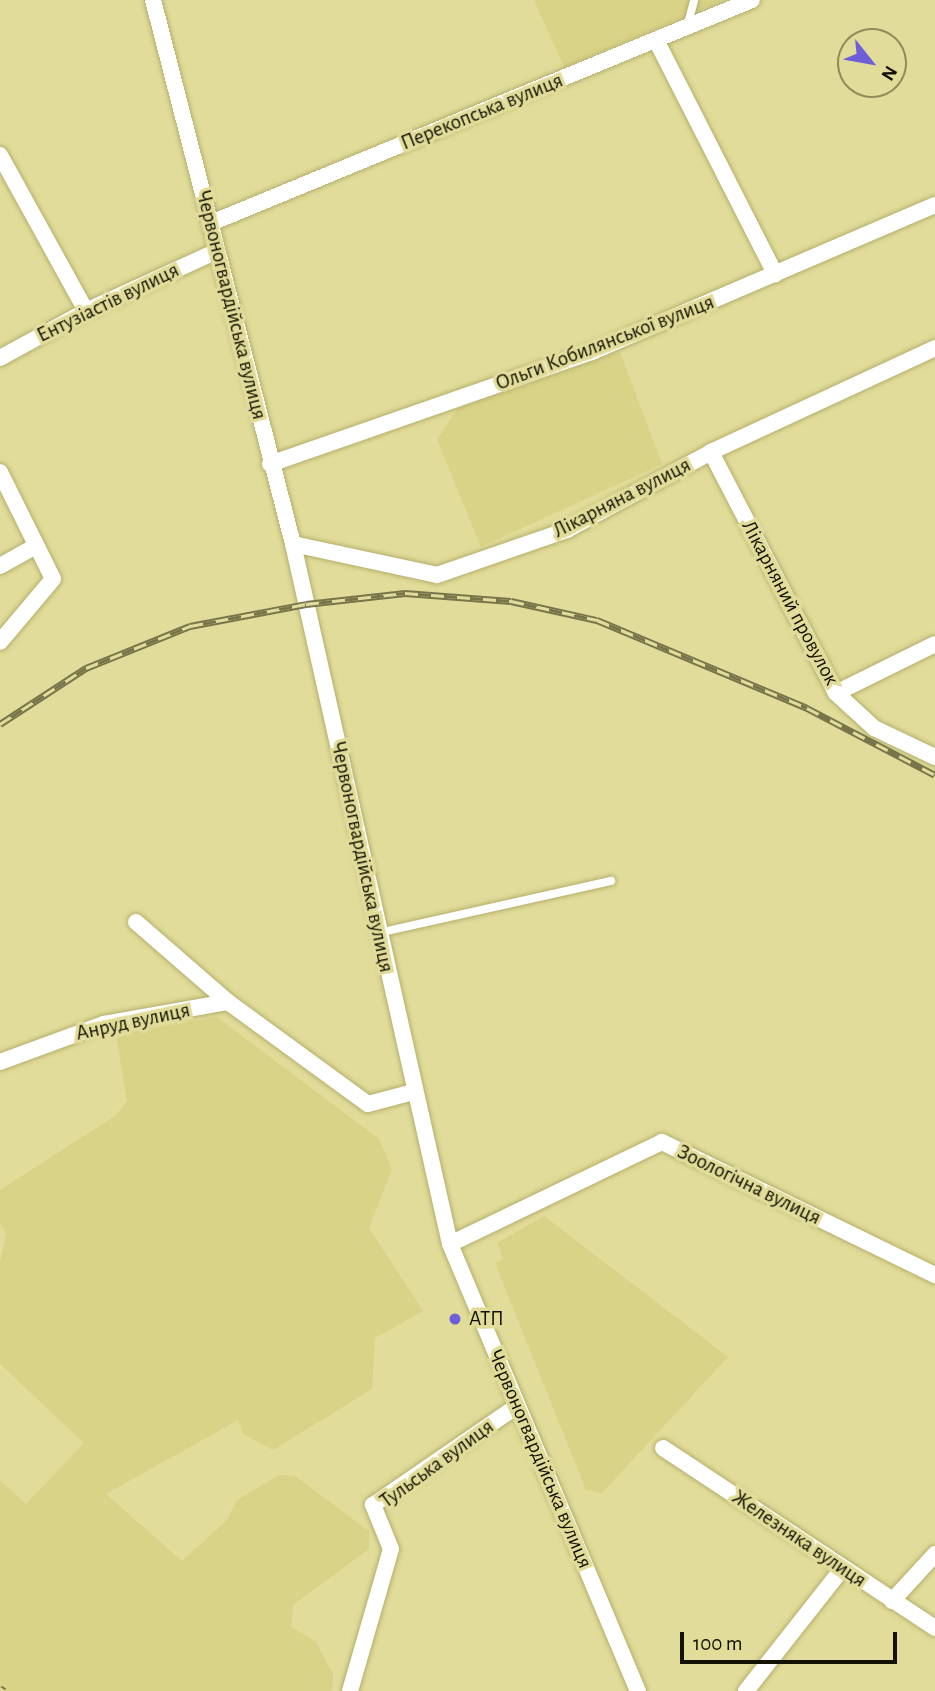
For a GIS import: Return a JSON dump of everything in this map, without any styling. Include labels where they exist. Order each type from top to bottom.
[{"type":"street","name":"Червоногвардійська вулиця","points":[[153,0],[270,464],[293,544],[413,1092],[450,1244],[638,1691]]},
{"type":"street","name":"Перекопська вулиця","points":[[211,223],[752,0]]},
{"type":"street","points":[[656,40],[775,274]]},
{"type":"street","points":[[0,155],[86,311]]},
{"type":"street","name":"Ольги Кобилянської вулиця","points":[[270,464],[592,352],[935,205]]},
{"type":"street","name":"Ентузіастів вулиця","points":[[0,358],[86,311],[217,251]]},
{"type":"street","name":"Лікарняна вулиця","points":[[293,544],[437,575],[567,530],[711,452],[935,348]]},
{"type":"street","name":"Лікарняний провулок","points":[[711,452],[836,693],[935,644]]},
{"type":"street","points":[[0,472],[53,579],[0,642]]},
{"type":"street","points":[[0,566],[36,546]]},
{"type":"street","points":[[836,693],[874,728],[935,757]]},
{"type":"street","points":[[136,922],[228,1002],[368,1104],[413,1092]]},
{"type":"street","name":"Анруд вулиця","points":[[0,1062],[104,1024],[228,1002]]},
{"type":"street","name":"Зоологічна вулиця","points":[[450,1244],[662,1142],[935,1275]]},
{"type":"street","name":"Тульська вулиця","points":[[350,1691],[391,1549],[373,1505],[517,1406]]},
{"type":"street","name":"Железняка вулиця","points":[[663,1448],[842,1569],[935,1628]]},
{"type":"street","points":[[892,1601],[935,1554]]},
{"type":"street","points":[[746,1691],[842,1569]]},
{"type":"lane","points":[[687,27],[694,0]]},
{"type":"lane","points":[[378,933],[611,881]]},
{"type":"shaded area","points":[[534,0],[723,0],[564,67]]},
{"type":"shaded area","points":[[620,352],[662,464],[481,547],[437,440],[457,409]]},
{"type":"shaded area","points":[[217,1017],[379,1139],[392,1169],[369,1228],[423,1311],[375,1338],[372,1389],[273,1450],[243,1434],[238,1420],[106,1494],[182,1561],[226,1521],[237,1500],[279,1475],[295,1476],[369,1531],[369,1549],[293,1605],[291,1627],[315,1641],[333,1674],[332,1691],[0,1691],[0,1480],[26,1504],[84,1443],[0,1364],[0,1263],[6,1233],[0,1223],[0,1190],[115,1116],[127,1101],[116,1035]]},
{"type":"shaded area","points":[[544,1216],[728,1357],[602,1493],[586,1490],[495,1263],[503,1259],[497,1243]]},
{"type":"railway","points":[[0,724],[86,668],[190,626],[306,604],[405,593],[511,601],[597,620],[807,708],[935,775]]},
{"type":"railway","points":[[0,1688],[4,1691]]},
{"type":"place","name":"АТП","points":[[455,1319]]}]
